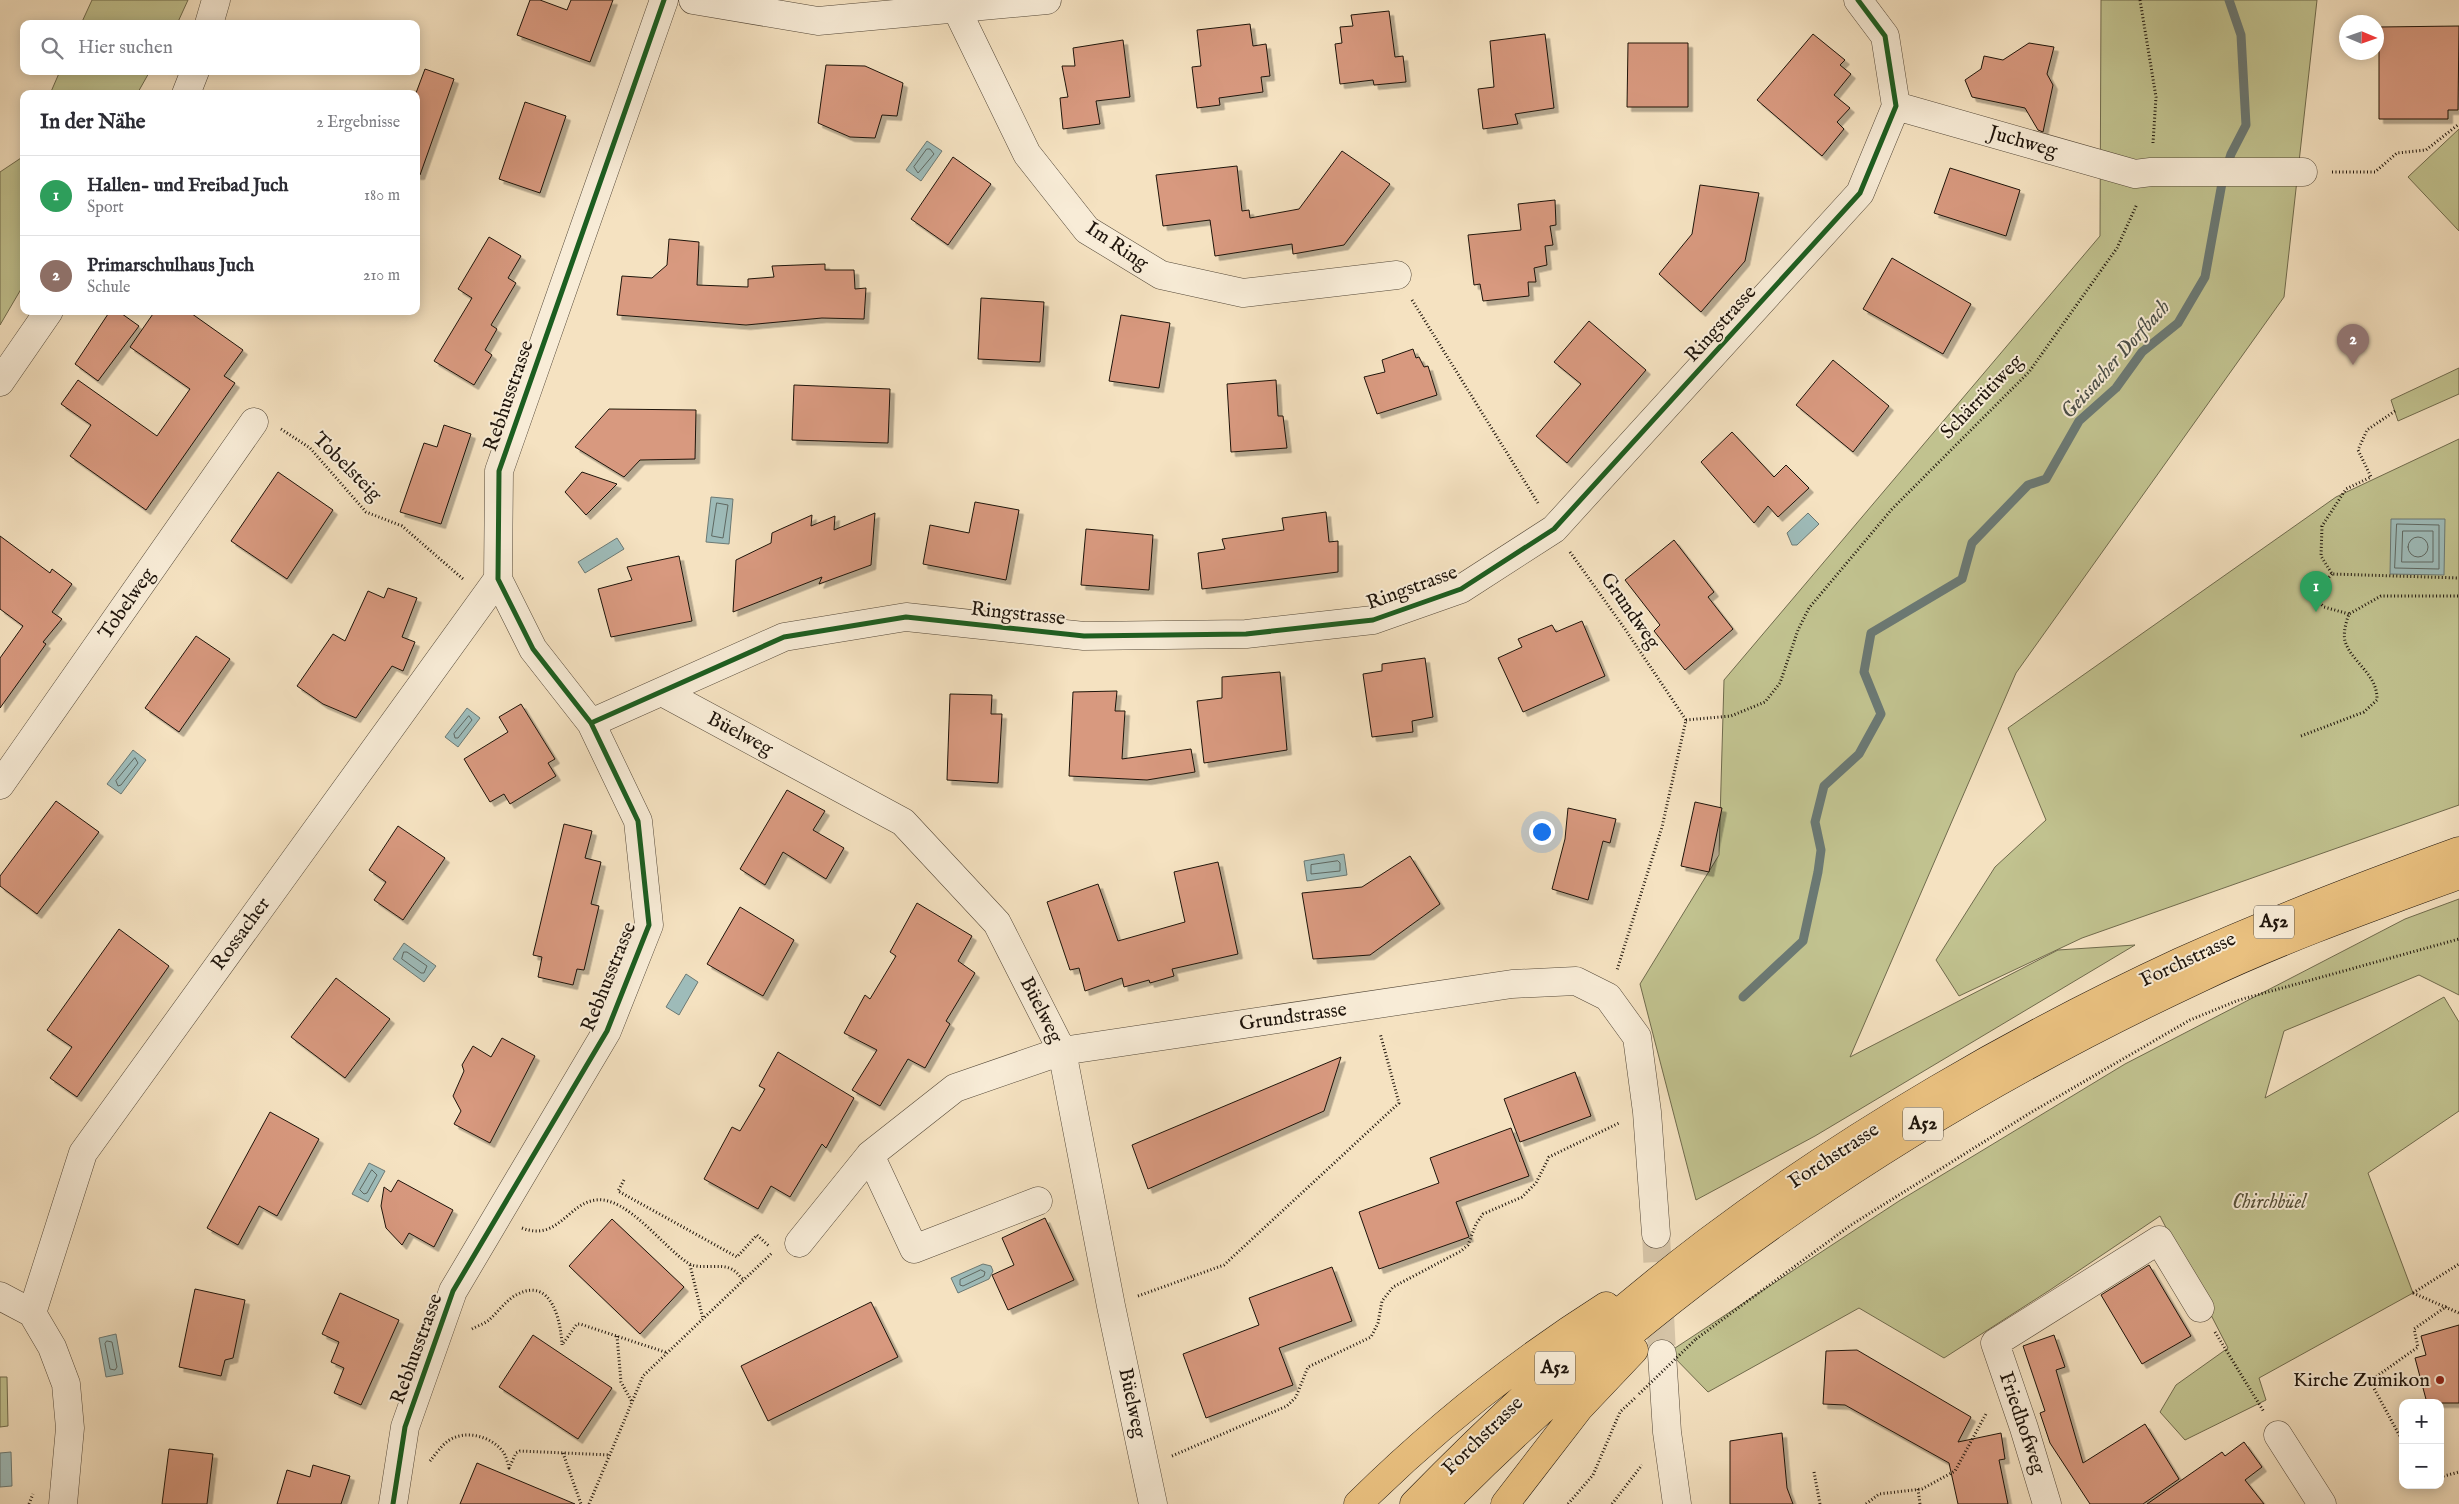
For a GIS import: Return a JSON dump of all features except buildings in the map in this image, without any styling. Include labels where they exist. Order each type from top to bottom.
[{"type":"highway","name":"Forchstrasse","points":[[1414,1504],[1465,1452],[1537,1384],[1606,1324],[1706,1242],[1866,1133],[2011,1048],[2094,1004],[2247,933],[2459,851]]},
{"type":"highway","name":"Forchstrasse","points":[[1444,1504],[1482,1466],[1593,1364],[1641,1323],[1734,1251],[1866,1159],[1962,1101],[2068,1042],[2220,969],[2355,913],[2459,875]]},
{"type":"highway","points":[[1358,1504],[1456,1414],[1513,1368],[1556,1337],[1706,1242]]},
{"type":"highway","points":[[1505,1504],[1548,1447],[1598,1387],[1642,1340],[1734,1251]]},
{"type":"street","points":[[210,20],[216,0]]},
{"type":"street","name":"Rebhusstrasse","points":[[393,1504],[405,1427],[453,1291],[607,1031],[649,924],[638,821],[591,722],[532,649],[491,588],[498,471],[664,0]]},
{"type":"street","points":[[693,0],[818,21],[957,10],[1047,0]]},
{"type":"street","points":[[1858,0],[1885,36],[1896,106]]},
{"type":"street","name":"Im Ring","points":[[957,10],[1027,154],[1087,230],[1161,275],[1242,293],[1397,275]]},
{"type":"street","points":[[188,90],[193,75]]},
{"type":"street","name":"Juchweg","points":[[1896,106],[2135,174],[2151,172],[2304,172]]},
{"type":"street","name":"Ringstrasse","points":[[591,722],[784,637],[906,616],[1084,636],[1246,634],[1374,620],[1461,589],[1554,529],[1860,193],[1896,106]]},
{"type":"street","points":[[0,382],[46,315]]},
{"type":"street","name":"Tobelweg","points":[[0,785],[254,422]]},
{"type":"street","name":"Rossacher","points":[[32,1313],[83,1153],[491,588]]},
{"type":"street","name":"Büelweg","points":[[662,692],[903,822],[997,923],[1062,1051],[1111,1306],[1153,1504]]},
{"type":"street","name":"Grundstrasse","points":[[800,1243],[870,1155],[955,1088],[1062,1051],[1512,984],[1576,980],[1608,997],[1636,1037],[1647,1112],[1656,1234]]},
{"type":"street","points":[[870,1155],[914,1249],[1038,1201]]},
{"type":"street","name":"Friedhofweg","points":[[2047,1504],[2024,1428],[1994,1343],[2159,1240],[2200,1308]]},
{"type":"street","points":[[0,1296],[32,1313],[52,1346],[66,1384],[70,1428],[63,1504]]},
{"type":"street","points":[[1662,1354],[1667,1432],[1677,1504]]},
{"type":"street","points":[[2278,1435],[2322,1504]]},
{"type":"path","points":[[2304,172],[2375,172],[2397,153],[2426,150],[2459,124]]},
{"type":"path","points":[[2332,574],[2321,556],[2322,526],[2346,489],[2371,477],[2358,450],[2367,430],[2395,411]]},
{"type":"path","points":[[2349,614],[2324,607],[2317,600],[2316,590],[2332,574],[2459,578]]},
{"type":"path","points":[[2301,736],[2364,712],[2377,700],[2377,688],[2345,642],[2345,626],[2349,614],[2381,596],[2459,596]]},
{"type":"path","points":[[1608,997],[1662,827],[1686,720]]},
{"type":"path","points":[[1568,1504],[1593,1475],[1620,1412],[1696,1339],[1851,1225],[2038,1108],[2190,1020],[2239,1000],[2459,939]]},
{"type":"path","points":[[1111,1306],[1224,1265],[1399,1103],[1372,1005]]},
{"type":"path","points":[[1145,1468],[1287,1406],[1296,1397],[1308,1367],[1371,1337],[1378,1323],[1382,1301],[1394,1287],[1461,1251],[1468,1245],[1482,1214],[1522,1197],[1536,1183],[1549,1157],[1599,1131]]},
{"type":"path","points":[[589,1504],[643,1376],[775,1251],[758,1235],[737,1257],[618,1191],[624,1180]]},
{"type":"path","points":[[496,1218],[528,1231],[540,1231],[553,1228],[586,1203],[606,1199],[628,1211],[690,1265],[703,1319]]},
{"type":"path","points":[[2459,1264],[2413,1293],[2447,1306],[2459,1313]]},
{"type":"path","points":[[690,1265],[732,1268],[744,1280]]},
{"type":"path","points":[[442,1324],[469,1331],[487,1321],[518,1294],[529,1291],[540,1293],[550,1299],[561,1323],[562,1344],[577,1324],[668,1353]]},
{"type":"path","points":[[2399,1435],[2370,1381],[2418,1347],[2414,1329],[2447,1306]]},
{"type":"path","points":[[2200,1308],[2278,1435]]},
{"type":"path","points":[[617,1336],[621,1382],[632,1403]]},
{"type":"path","points":[[1866,1504],[1879,1494],[1918,1489],[1955,1472],[1988,1410],[2008,1435],[2024,1428]]},
{"type":"path","points":[[1612,1504],[1667,1432]]},
{"type":"path","points":[[398,1470],[420,1472],[447,1442],[460,1435],[473,1434],[488,1440],[504,1453],[510,1468],[516,1453],[520,1451],[610,1455]]},
{"type":"path","points":[[563,1453],[581,1504]]},
{"type":"path","points":[[1814,1472],[1820,1504]]},
{"type":"path","points":[[2444,1476],[2459,1472]]},
{"type":"path","points":[[1918,1489],[1920,1504]]},
{"type":"green space","points":[[92,0],[188,0],[179,20],[83,20]]},
{"type":"green space","points":[[2101,0],[2317,0],[2284,297],[2016,673],[1850,1057],[2058,950],[2135,945],[1815,1136],[1696,1200],[1640,984],[1719,855],[1724,680],[2100,236]]},
{"type":"green space","points":[[58,75],[148,75],[139,90],[52,90]]},
{"type":"green space","points":[[2459,129],[2459,231],[2408,177]]},
{"type":"green space","points":[[20,159],[20,291],[0,325],[0,172]]},
{"type":"green space","points":[[2459,368],[2459,394],[2398,421],[2391,400]]},
{"type":"green space","points":[[2459,439],[2459,805],[2082,938],[1959,996],[1936,960],[1995,867],[2046,820],[2008,728],[2336,497]]},
{"type":"green space","name":"Chirchbüel","points":[[2459,899],[2459,995],[2419,975],[2284,1031],[2265,1098],[2444,997],[2459,1022],[2459,1111],[2368,1173],[2413,1293],[2259,1378],[2266,1400],[2185,1440],[2160,1412],[2176,1385],[2228,1348],[2160,1216],[1944,1358],[1859,1308],[1708,1392],[1669,1352],[1899,1201],[2125,1064],[2405,919]]},
{"type":"green space","points":[[0,1377],[7,1377],[8,1426],[0,1427]]},
{"type":"water","points":[[927,141],[942,151],[921,181],[906,170]]},
{"type":"water","points":[[711,497],[733,499],[729,544],[706,542]]},
{"type":"water","points":[[1808,513],[1819,524],[1797,545],[1792,545],[1787,533]]},
{"type":"water","points":[[2391,519],[2445,519],[2444,575],[2390,574]]},
{"type":"water","points":[[617,538],[624,549],[585,573],[578,562]]},
{"type":"water","points":[[467,708],[480,718],[458,747],[445,737]]},
{"type":"water","points":[[133,750],[146,760],[121,794],[107,784]]},
{"type":"water","points":[[1344,854],[1347,875],[1307,881],[1304,861]]},
{"type":"water","points":[[404,943],[436,966],[424,982],[393,959]]},
{"type":"water","points":[[686,974],[698,982],[679,1015],[666,1007]]},
{"type":"water","points":[[369,1163],[385,1171],[368,1202],[352,1194]]},
{"type":"water","points":[[983,1264],[991,1266],[993,1271],[989,1279],[958,1293],[951,1278]]},
{"type":"water","points":[[116,1334],[123,1374],[106,1377],[99,1338]]},
{"type":"water","points":[[11,1452],[12,1486],[0,1487],[0,1453]]},
{"type":"waterway","name":"Geissacher Dorfbach","points":[[1743,997],[1803,941],[1821,850],[1815,822],[1824,786],[1859,754],[1881,714],[1864,672],[1871,633],[1962,579],[1972,543],[2028,485],[2046,479],[2079,421],[2116,388],[2142,352],[2178,323],[2205,277],[2222,183],[2231,154],[2246,125],[2241,35],[2229,0]]},
{"type":"tunnel","points":[[1656,1234],[1662,1354]]},
{"type":"cycle path","points":[[393,1504],[405,1427],[453,1291],[607,1031],[649,925],[638,821],[591,723],[533,649],[498,579],[499,471],[664,0]]},
{"type":"cycle path","points":[[591,723],[784,637],[906,617],[1084,636],[1246,634],[1373,620],[1461,589],[1554,529],[1860,193],[1896,106],[1885,36],[1858,0]]},
{"type":"place","name":"Primarschulhaus Juch","points":[[2353,365]]},
{"type":"place","name":"Hallen- und Freibad Juch","points":[[2316,612]]},
{"type":"place","name":"Kirche Zumikon","points":[[2440,1380]]}]
